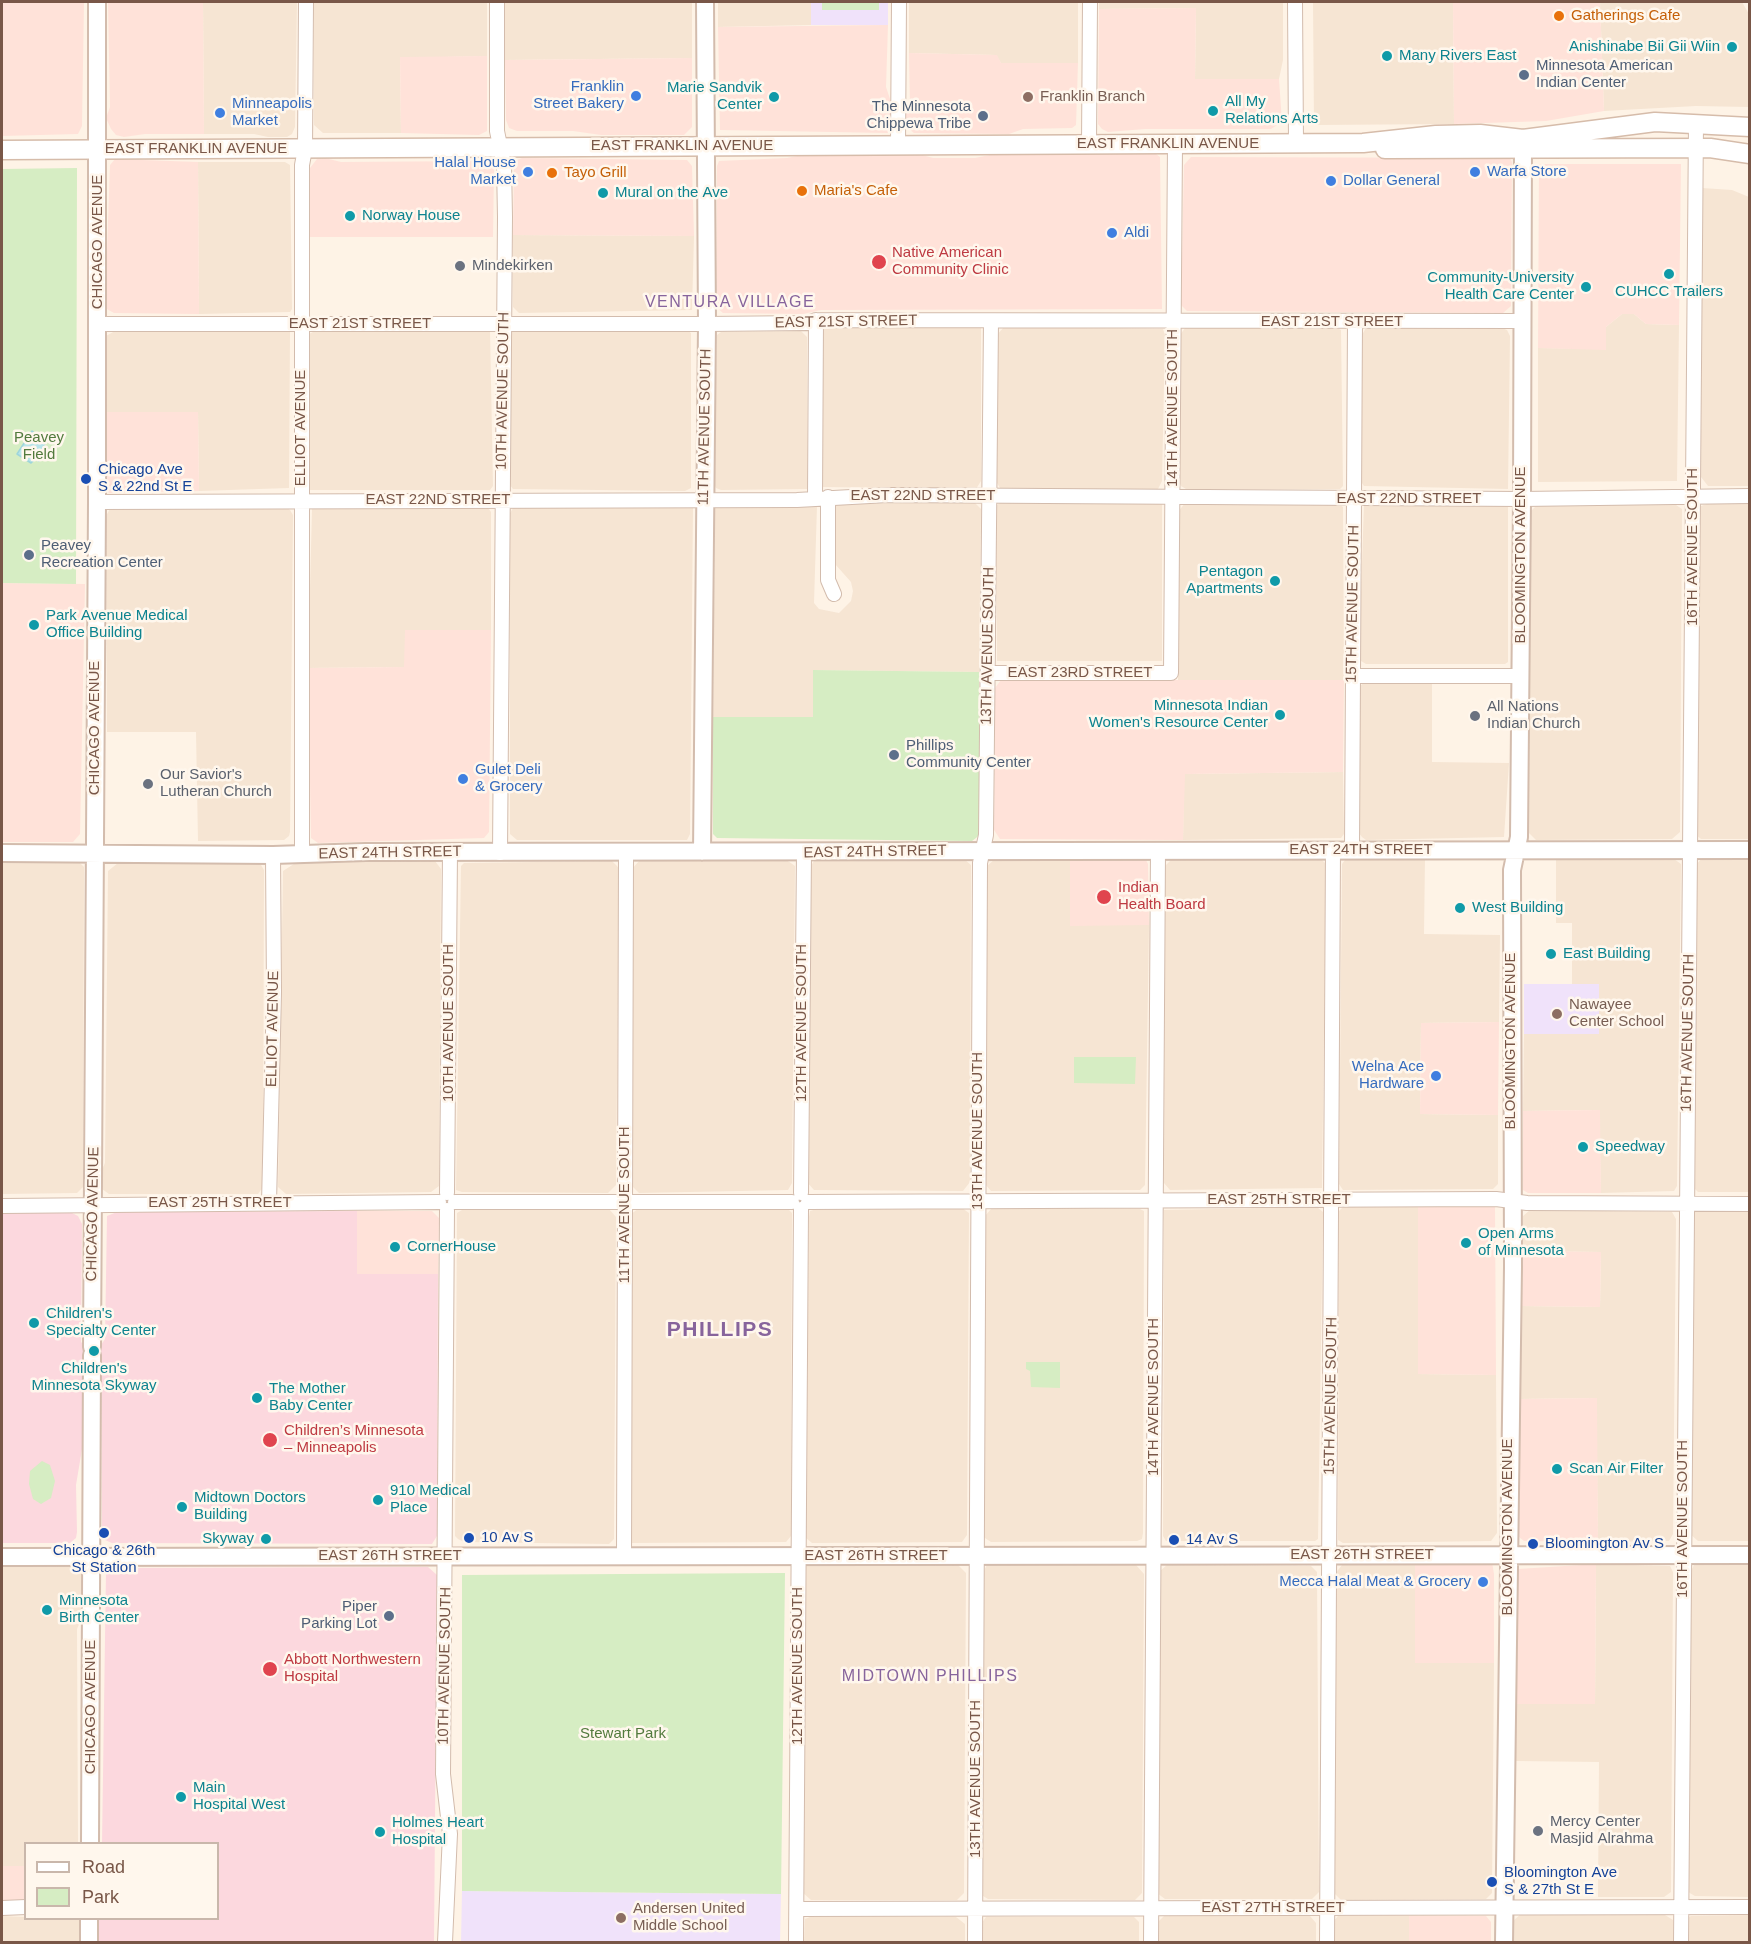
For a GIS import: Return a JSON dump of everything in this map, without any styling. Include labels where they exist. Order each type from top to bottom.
[{"type":"main road","name":"EAST FRANKLIN AVENUE","points":[[1523,145],[1635,123],[1696,123],[1749,127]]},
{"type":"main road","name":"EAST FRANKLIN AVENUE","points":[[2,150],[1363,143],[1400,150],[1523,145],[1710,148],[1749,154]]},
{"type":"street","name":"CHICAGO AVENUE","points":[[90,1842],[97,502],[97,2]]},
{"type":"street","name":"ELLIOT AVENUE","points":[[302,854],[301,325],[306,2]]},
{"type":"street","name":"10TH AVENUE SOUTH","points":[[497,2],[497,131],[502,147],[505,217],[500,853]]},
{"type":"street","name":"11TH AVENUE SOUTH","points":[[702,852],[707,324],[705,2]]},
{"type":"street","points":[[898,145],[899,2]]},
{"type":"street","points":[[1089,144],[1090,2]]},
{"type":"street","points":[[1295,2],[1296,143]]},
{"type":"street","name":"16TH AVENUE SOUTH","points":[[1681,1942],[1682,1555],[1696,123]]},
{"type":"street","name":"14TH AVENUE SOUTH","points":[[1171,673],[1175,144]]},
{"type":"street","name":"BLOOMINGTON AVENUE","points":[[1504,1942],[1512,1201],[1512,905],[1513,864],[1519,837],[1523,145]]},
{"type":"street","points":[[816,320],[822,497],[828,580],[834,594]]},
{"type":"street","name":"EAST 21ST STREET","points":[[97,324],[707,324],[808,323],[816,320],[1523,321]]},
{"type":"street","name":"13TH AVENUE SOUTH","points":[[975,1942],[980,863],[987,836],[991,321]]},
{"type":"street","name":"15TH AVENUE SOUTH","points":[[1352,849],[1355,322]]},
{"type":"street","name":"EAST 22ND STREET","points":[[97,502],[990,496],[1522,499],[1749,496]]},
{"type":"street","name":"EAST 23RD STREET","points":[[988,673],[1171,673]]},
{"type":"street","points":[[1353,676],[1520,676]]},
{"type":"street","name":"15TH AVENUE SOUTH","points":[[1327,1942],[1333,1200],[1333,849]]},
{"type":"street","name":"EAST 24TH STREET","points":[[2,853],[273,855],[450,852],[804,853],[1333,849],[1749,850]]},
{"type":"street","name":"14TH AVENUE SOUTH","points":[[1151,1942],[1158,851]]},
{"type":"street","name":"10TH AVENUE SOUTH","points":[[446,1942],[450,1834],[443,1773],[450,852]]},
{"type":"street","name":"11TH AVENUE SOUTH","points":[[624,1556],[626,853]]},
{"type":"street","name":"12TH AVENUE SOUTH","points":[[796,1942],[804,853]]},
{"type":"street","name":"ELLIOT AVENUE","points":[[269,1203],[274,992],[273,855]]},
{"type":"street","name":"EAST 25TH STREET","points":[[2,1206],[978,1200],[1333,1200],[1749,1204]]},
{"type":"street","name":"EAST 26TH STREET","points":[[2,1557],[1749,1555]]},
{"type":"street","points":[[2,1908],[24,1907]]},
{"type":"street","name":"EAST 27TH STREET","points":[[796,1909],[1749,1907]]},
{"type":"street","points":[[89,1920],[89,1942]]},
{"type":"shaded area","points":[[2,2],[84,2],[82,126],[78,134],[2,136]]},
{"type":"shaded area","points":[[108,2],[203,2],[204,134],[145,134],[124,137],[116,135],[111,129],[106,118],[110,107]]},
{"type":"shaded area","points":[[203,2],[297,2],[295,127],[292,134],[287,137],[268,137],[254,134],[204,134]]},
{"type":"shaded area","points":[[314,2],[487,2],[487,56],[400,58],[401,133],[323,133],[314,125]]},
{"type":"shaded area","points":[[505,2],[692,2],[692,58],[505,60]]},
{"type":"shaded area","points":[[718,2],[811,2],[811,25],[718,27]]},
{"type":"shaded area","points":[[811,2],[888,2],[888,25],[811,25]]},
{"type":"shaded area","points":[[909,2],[1078,2],[1078,63],[1001,63],[996,55],[909,53]]},
{"type":"shaded area","points":[[1099,2],[1283,2],[1283,60],[1279,79],[1195,79],[1196,8],[1099,9]]},
{"type":"shaded area","points":[[1313,2],[1453,2],[1454,124],[1314,125]]},
{"type":"shaded area","name":"Minnesota American Indian Center","points":[[1453,2],[1600,2],[1604,111],[1546,121],[1454,124]]},
{"type":"shaded area","points":[[1600,2],[1742,2],[1749,14],[1749,107],[1696,106],[1604,111]]},
{"type":"shaded area","points":[[1196,8],[1195,79],[1279,79],[1282,122],[1271,129],[1145,129],[1108,132],[1102,129],[1098,124],[1099,9]]},
{"type":"shaded area","points":[[888,25],[886,87],[892,105],[892,126],[888,133],[720,130],[718,27]]},
{"type":"shaded area","points":[[909,53],[997,55],[1001,63],[1078,63],[1076,125],[1072,128],[1023,129],[1009,134],[914,133],[905,126],[904,114],[910,106]]},
{"type":"shaded area","points":[[487,56],[487,131],[479,135],[401,133],[400,57]]},
{"type":"shaded area","points":[[692,58],[692,127],[684,135],[601,135],[573,131],[517,131],[509,128],[506,120],[505,60]]},
{"type":"shaded area","points":[[999,153],[1156,154],[1160,157],[1162,309],[821,310],[803,314],[723,313],[716,307],[717,166],[719,161],[787,158],[807,154],[919,154],[933,158],[975,158]]},
{"type":"shaded area","points":[[1191,157],[1510,158],[1512,162],[1511,306],[1503,313],[1187,311],[1181,305],[1184,165]]},
{"type":"shaded area","points":[[325,158],[341,162],[481,161],[491,164],[494,170],[493,237],[310,237],[310,168],[317,159]]},
{"type":"shaded area","points":[[522,158],[687,160],[692,166],[694,236],[513,235],[514,165]]},
{"type":"shaded area","points":[[115,159],[198,162],[199,314],[114,313],[105,308],[110,165]]},
{"type":"shaded area","points":[[198,162],[285,162],[290,165],[292,309],[290,312],[199,314]]},
{"type":"shaded area","points":[[1539,164],[1681,164],[1679,325],[1646,324],[1634,314],[1622,314],[1606,327],[1606,350],[1538,348]]},
{"type":"shaded area","points":[[1702,188],[1732,190],[1749,197],[1749,486],[1708,486],[1701,477]]},
{"type":"shaded area","points":[[513,235],[694,236],[692,310],[519,313],[513,307]]},
{"type":"shaded area","points":[[1622,314],[1634,314],[1646,324],[1679,325],[1677,481],[1538,482],[1538,348],[1606,349],[1606,327]]},
{"type":"shaded area","points":[[825,325],[981,328],[981,481],[976,489],[821,487],[819,329]]},
{"type":"shaded area","points":[[1367,326],[1502,328],[1507,330],[1510,336],[1508,489],[1364,486],[1362,483],[1362,335]]},
{"type":"shaded area","points":[[1004,327],[1163,329],[1165,335],[1162,481],[1158,489],[1003,490],[1000,488],[997,483],[996,336]]},
{"type":"shaded area","points":[[1185,328],[1337,328],[1341,330],[1343,486],[1340,489],[1186,489],[1181,486],[1179,481],[1180,335]]},
{"type":"shaded area","points":[[514,329],[687,330],[691,333],[691,488],[685,491],[513,489],[510,485],[510,335]]},
{"type":"shaded area","points":[[115,331],[290,332],[289,488],[199,491],[198,412],[107,412],[104,341],[106,336]]},
{"type":"shaded area","points":[[490,331],[493,486],[490,490],[309,490],[309,334],[313,332]]},
{"type":"shaded area","points":[[801,331],[807,337],[807,489],[721,490],[716,488],[713,483],[717,335],[721,332]]},
{"type":"shaded area","points":[[107,412],[198,412],[199,491],[109,493],[105,487],[104,473],[107,464]]},
{"type":"shaded area","points":[[974,502],[981,509],[979,672],[814,670],[813,717],[713,717],[715,508],[719,504],[817,506],[814,603],[819,609],[839,613],[851,601],[853,591],[851,582],[835,564],[836,504]]},
{"type":"shaded area","points":[[1001,502],[1162,503],[1162,661],[997,661],[996,506]]},
{"type":"shaded area","points":[[1185,503],[1339,504],[1343,507],[1344,680],[1178,680],[1178,512]]},
{"type":"shaded area","points":[[1539,503],[1676,505],[1682,509],[1680,832],[1672,839],[1536,840],[1529,833],[1530,512]]},
{"type":"shaded area","points":[[1364,504],[1508,504],[1508,662],[1505,664],[1366,664],[1361,661],[1359,655]]},
{"type":"shaded area","points":[[1749,504],[1749,839],[1701,839],[1695,834],[1698,511],[1701,506]]},
{"type":"shaded area","points":[[486,505],[491,512],[491,630],[405,630],[405,667],[308,668],[312,509],[317,506]]},
{"type":"shaded area","points":[[515,505],[693,507],[690,834],[687,840],[517,840],[510,834],[510,513]]},
{"type":"shaded area","points":[[111,507],[286,507],[293,515],[290,832],[284,840],[198,841],[196,732],[107,732],[106,516]]},
{"type":"shaded area","points":[[2,583],[85,584],[80,834],[73,842],[2,842]]},
{"type":"shaded area","points":[[405,630],[491,630],[489,832],[484,838],[318,843],[311,838],[308,668],[404,667]]},
{"type":"shaded area","points":[[1001,680],[1344,680],[1343,772],[1185,774],[1183,840],[1000,839],[994,830],[995,688]]},
{"type":"shaded area","points":[[1366,681],[1432,682],[1432,762],[1509,763],[1504,837],[1366,840],[1362,837],[1359,833],[1360,686]]},
{"type":"shaded area","points":[[1343,772],[1344,834],[1341,838],[1183,840],[1184,774]]},
{"type":"shaded area","points":[[1348,856],[1425,858],[1424,934],[1500,935],[1499,1022],[1421,1023],[1420,1114],[1498,1115],[1498,1184],[1493,1189],[1343,1190],[1339,1184],[1342,864]]},
{"type":"shaded area","points":[[1070,857],[1070,925],[1149,925],[1145,1185],[1140,1190],[991,1191],[985,1184],[987,866],[995,859]]},
{"type":"shaded area","points":[[1070,857],[1146,860],[1148,864],[1149,925],[1070,926]]},
{"type":"shaded area","points":[[1702,858],[1749,858],[1749,1192],[1698,1192],[1692,1186],[1696,865]]},
{"type":"shaded area","points":[[815,859],[964,859],[971,865],[970,1182],[963,1191],[814,1190],[807,1182],[811,866]]},
{"type":"shaded area","points":[[1172,859],[1321,859],[1326,864],[1322,1188],[1170,1190],[1164,1183],[1165,866]]},
{"type":"shaded area","points":[[1556,859],[1674,859],[1681,864],[1677,1186],[1674,1191],[1601,1193],[1599,1110],[1523,1111],[1524,1034],[1598,1034],[1599,984],[1572,984],[1572,923],[1556,923]]},
{"type":"shaded area","points":[[2,861],[78,861],[84,867],[83,1187],[77,1193],[2,1194]]},
{"type":"shaded area","points":[[435,861],[441,869],[439,1186],[431,1192],[286,1194],[278,1187],[283,871],[297,862]]},
{"type":"shaded area","points":[[612,861],[619,868],[616,1185],[608,1193],[462,1192],[456,1190],[461,866],[464,863]]},
{"type":"shaded area","points":[[639,861],[788,861],[795,866],[792,1183],[788,1190],[639,1193],[631,1185],[632,869]]},
{"type":"shaded area","points":[[118,863],[255,863],[261,865],[264,870],[263,1187],[258,1194],[109,1194],[102,1189],[101,1172],[105,1163],[108,871]]},
{"type":"shaded area","points":[[1524,984],[1599,984],[1599,1034],[1524,1034]]},
{"type":"shaded area","points":[[1499,1022],[1498,1115],[1420,1114],[1421,1023]]},
{"type":"shaded area","points":[[1600,1110],[1601,1193],[1528,1193],[1523,1190],[1523,1111]]},
{"type":"shaded area","points":[[1344,1206],[1418,1206],[1418,1374],[1496,1375],[1497,1533],[1491,1541],[1343,1543],[1338,1540],[1339,1211]]},
{"type":"shaded area","points":[[1418,1206],[1495,1207],[1496,1375],[1418,1374]]},
{"type":"shaded area","points":[[1317,1207],[1323,1212],[1318,1539],[1315,1541],[1166,1541],[1163,1536],[1164,1210]]},
{"type":"shaded area","points":[[787,1208],[792,1213],[791,1536],[786,1542],[632,1543],[630,1541],[631,1214],[638,1209]]},
{"type":"shaded area","points":[[962,1208],[969,1213],[967,1535],[962,1542],[812,1543],[806,1538],[809,1217],[810,1211],[817,1209]]},
{"type":"shaded area","points":[[992,1208],[1140,1209],[1144,1211],[1142,1539],[1137,1541],[991,1542],[982,1536],[985,1216]]},
{"type":"shaded area","points":[[609,1209],[616,1217],[614,1539],[609,1544],[464,1542],[455,1536],[457,1213],[462,1210]]},
{"type":"shaded area","points":[[1530,1210],[1672,1212],[1676,1219],[1673,1534],[1669,1541],[1598,1542],[1596,1398],[1520,1399],[1522,1306],[1600,1307],[1601,1252],[1523,1251],[1523,1216]]},
{"type":"shaded area","points":[[1697,1210],[1749,1210],[1749,1541],[1698,1541],[1689,1533],[1692,1215]]},
{"type":"shaded area","points":[[357,1211],[432,1211],[439,1218],[438,1274],[357,1274]]},
{"type":"shaded area","name":"Children’s Minnesota – Minneapolis","points":[[357,1211],[357,1274],[438,1274],[437,1536],[432,1544],[112,1543],[105,1540],[102,1535],[101,1345],[105,1339],[107,1216],[117,1212]]},
{"type":"shaded area","points":[[2,1213],[72,1213],[78,1216],[82,1224],[81,1342],[83,1344],[84,1437],[76,1485],[77,1532],[76,1538],[70,1543],[2,1543]]},
{"type":"shaded area","points":[[1523,1251],[1601,1252],[1600,1307],[1522,1306]]},
{"type":"shaded area","points":[[1597,1398],[1598,1542],[1524,1541],[1519,1537],[1520,1399]]},
{"type":"shaded area","points":[[1481,1561],[1492,1562],[1494,1574],[1494,1663],[1415,1663],[1415,1564],[1471,1565]]},
{"type":"shaded area","points":[[818,1562],[835,1566],[958,1565],[966,1573],[964,1893],[957,1900],[811,1900],[802,1892],[805,1568],[807,1563]]},
{"type":"shaded area","points":[[1415,1564],[1415,1663],[1494,1663],[1492,1893],[1486,1899],[1341,1900],[1334,1893],[1335,1574],[1342,1565]]},
{"type":"shaded area","points":[[1596,1564],[1670,1566],[1673,1572],[1671,1892],[1664,1897],[1598,1897],[1599,1762],[1516,1761],[1516,1704],[1595,1704]]},
{"type":"shaded area","points":[[1596,1564],[1595,1704],[1516,1704],[1516,1572],[1518,1569]]},
{"type":"shaded area","points":[[987,1565],[1136,1565],[1144,1574],[1142,1893],[1135,1900],[988,1899],[983,1896],[982,1574]]},
{"type":"shaded area","points":[[1167,1565],[1311,1566],[1317,1572],[1319,1892],[1312,1899],[1165,1899],[1157,1893],[1160,1571]]},
{"type":"shaded area","points":[[1694,1565],[1749,1565],[1749,1897],[1695,1896],[1688,1892],[1691,1571]]},
{"type":"shaded area","points":[[2,1566],[83,1567],[82,1617],[77,1629],[78,1842],[24,1842],[24,1866],[2,1866]]},
{"type":"shaded area","name":"Abbott Northwestern Hospital","points":[[428,1567],[437,1575],[434,1942],[98,1942],[98,1920],[219,1920],[219,1842],[102,1842],[106,1571],[112,1568]]},
{"type":"shaded area","points":[[2,1866],[24,1866],[24,1900],[2,1900]]},
{"type":"shaded area","name":"Andersen United Middle School","points":[[462,1891],[781,1894],[780,1942],[461,1942]]},
{"type":"shaded area","points":[[1522,1913],[1665,1915],[1673,1920],[1673,1942],[1513,1942],[1513,1921]]},
{"type":"shaded area","points":[[1749,1915],[1749,1942],[1686,1942],[1687,1918],[1691,1916]]},
{"type":"shaded area","points":[[2,1916],[24,1917],[24,1920],[79,1920],[80,1942],[2,1942]]},
{"type":"shaded area","points":[[1164,1916],[1310,1916],[1316,1923],[1316,1942],[1156,1942],[1156,1924]]},
{"type":"shaded area","points":[[1338,1916],[1409,1916],[1409,1942],[1333,1942],[1333,1922]]},
{"type":"shaded area","points":[[1409,1916],[1486,1916],[1491,1922],[1491,1942],[1409,1942]]},
{"type":"shaded area","points":[[810,1917],[956,1917],[965,1924],[965,1942],[804,1942],[805,1919]]},
{"type":"shaded area","points":[[986,1917],[1134,1917],[1139,1922],[1139,1942],[981,1942],[981,1924]]},
{"type":"green space","points":[[822,2],[879,2],[879,10],[822,10]]},
{"type":"green space","name":"Peavey Field","points":[[77,168],[76,584],[2,583],[2,169]]},
{"type":"green space","points":[[813,670],[979,672],[979,835],[976,838],[972,841],[717,838],[713,834],[713,717],[813,717]]},
{"type":"green space","points":[[1074,1057],[1136,1057],[1135,1084],[1074,1083]]},
{"type":"green space","points":[[1026,1362],[1060,1362],[1060,1388],[1031,1387],[1030,1371],[1026,1369]]},
{"type":"green space","points":[[42,1461],[50,1465],[55,1481],[51,1498],[41,1504],[33,1499],[29,1484],[30,1471]]},
{"type":"green space","name":"Stewart Park","points":[[785,1573],[781,1894],[462,1891],[462,1575]]},
{"type":"water","points":[[32,431],[46,442],[43,447],[46,451],[42,459],[39,461],[35,459],[31,463],[17,454]]},
{"type":"place","name":"Gatherings Cafe","points":[[1559,16]]},
{"type":"place","name":"Anishinabe Bii Gii Wiin","points":[[1732,47]]},
{"type":"place","name":"Many Rivers East","points":[[1387,56]]},
{"type":"place","name":"Minnesota American Indian Center","points":[[1524,75]]},
{"type":"place","name":"Franklin Street Bakery","points":[[636,96]]},
{"type":"place","name":"Marie Sandvik Center","points":[[774,97]]},
{"type":"place","name":"Franklin Branch","points":[[1028,97]]},
{"type":"place","name":"All My Relations Arts","points":[[1213,111]]},
{"type":"place","name":"Minneapolis Market","points":[[220,113]]},
{"type":"place","name":"The Minnesota Chippewa Tribe","points":[[983,116]]},
{"type":"place","name":"Halal House Market","points":[[528,172]]},
{"type":"place","name":"Warfa Store","points":[[1475,172]]},
{"type":"place","name":"Tayo Grill","points":[[552,173]]},
{"type":"place","name":"Dollar General","points":[[1331,181]]},
{"type":"place","name":"Maria's Cafe","points":[[802,191]]},
{"type":"place","name":"Mural on the Ave","points":[[603,193]]},
{"type":"place","name":"Norway House","points":[[350,216]]},
{"type":"place","name":"Aldi","points":[[1112,233]]},
{"type":"place","name":"Native American Community Clinic","points":[[879,262]]},
{"type":"place","name":"Mindekirken","points":[[460,266]]},
{"type":"place","name":"CUHCC Trailers","points":[[1669,274]]},
{"type":"place","name":"Community-University Health Care Center","points":[[1586,287]]},
{"type":"place","name":"Chicago Ave S & 22nd St E","points":[[86,479]]},
{"type":"place","name":"Peavey Recreation Center","points":[[29,555]]},
{"type":"place","name":"Pentagon Apartments","points":[[1275,581]]},
{"type":"place","name":"Park Avenue Medical Office Building","points":[[34,625]]},
{"type":"place","name":"Minnesota Indian Women's Resource Center","points":[[1280,715]]},
{"type":"place","name":"All Nations Indian Church","points":[[1475,716]]},
{"type":"place","name":"Phillips Community Center","points":[[894,755]]},
{"type":"place","name":"Gulet Deli & Grocery","points":[[463,779]]},
{"type":"place","name":"Our Savior's Lutheran Church","points":[[148,784]]},
{"type":"place","name":"Indian Health Board","points":[[1104,897]]},
{"type":"place","name":"West Building","points":[[1460,908]]},
{"type":"place","name":"East Building","points":[[1551,954]]},
{"type":"place","name":"Nawayee Center School","points":[[1557,1014]]},
{"type":"place","name":"Welna Ace Hardware","points":[[1436,1076]]},
{"type":"place","name":"Speedway","points":[[1583,1147]]},
{"type":"place","name":"Open Arms of Minnesota","points":[[1466,1243]]},
{"type":"place","name":"CornerHouse","points":[[395,1247]]},
{"type":"place","name":"Children's Specialty Center","points":[[34,1323]]},
{"type":"place","name":"Children's Minnesota Skyway","points":[[94,1351]]},
{"type":"place","name":"The Mother Baby Center","points":[[257,1398]]},
{"type":"place","name":"Children’s Minnesota – Minneapolis","points":[[270,1440]]},
{"type":"place","name":"Scan Air Filter","points":[[1557,1469]]},
{"type":"place","name":"910 Medical Place","points":[[378,1500]]},
{"type":"place","name":"Midtown Doctors Building","points":[[182,1507]]},
{"type":"place","name":"Chicago & 26th St Station","points":[[104,1533]]},
{"type":"place","name":"10 Av S","points":[[469,1538]]},
{"type":"place","name":"Skyway","points":[[266,1539]]},
{"type":"place","name":"14 Av S","points":[[1174,1540]]},
{"type":"place","name":"Bloomington Av S","points":[[1533,1544]]},
{"type":"place","name":"Mecca Halal Meat & Grocery","points":[[1483,1582]]},
{"type":"place","name":"Minnesota Birth Center","points":[[47,1610]]},
{"type":"place","name":"Piper Parking Lot","points":[[389,1616]]},
{"type":"place","name":"Abbott Northwestern Hospital","points":[[270,1669]]},
{"type":"place","name":"Main Hospital West","points":[[181,1797]]},
{"type":"place","name":"Mercy Center Masjid Alrahma","points":[[1538,1831]]},
{"type":"place","name":"Holmes Heart Hospital","points":[[380,1832]]},
{"type":"place","name":"Bloomington Ave S & 27th St E","points":[[1492,1882]]},
{"type":"place","name":"Andersen United Middle School","points":[[621,1918]]},
{"type":"district","name":"VENTURA VILLAGE","points":[[730,303]]},
{"type":"district","name":"PHILLIPS","points":[[720,1330]]},
{"type":"district","name":"MIDTOWN PHILLIPS","points":[[930,1677]]}]
